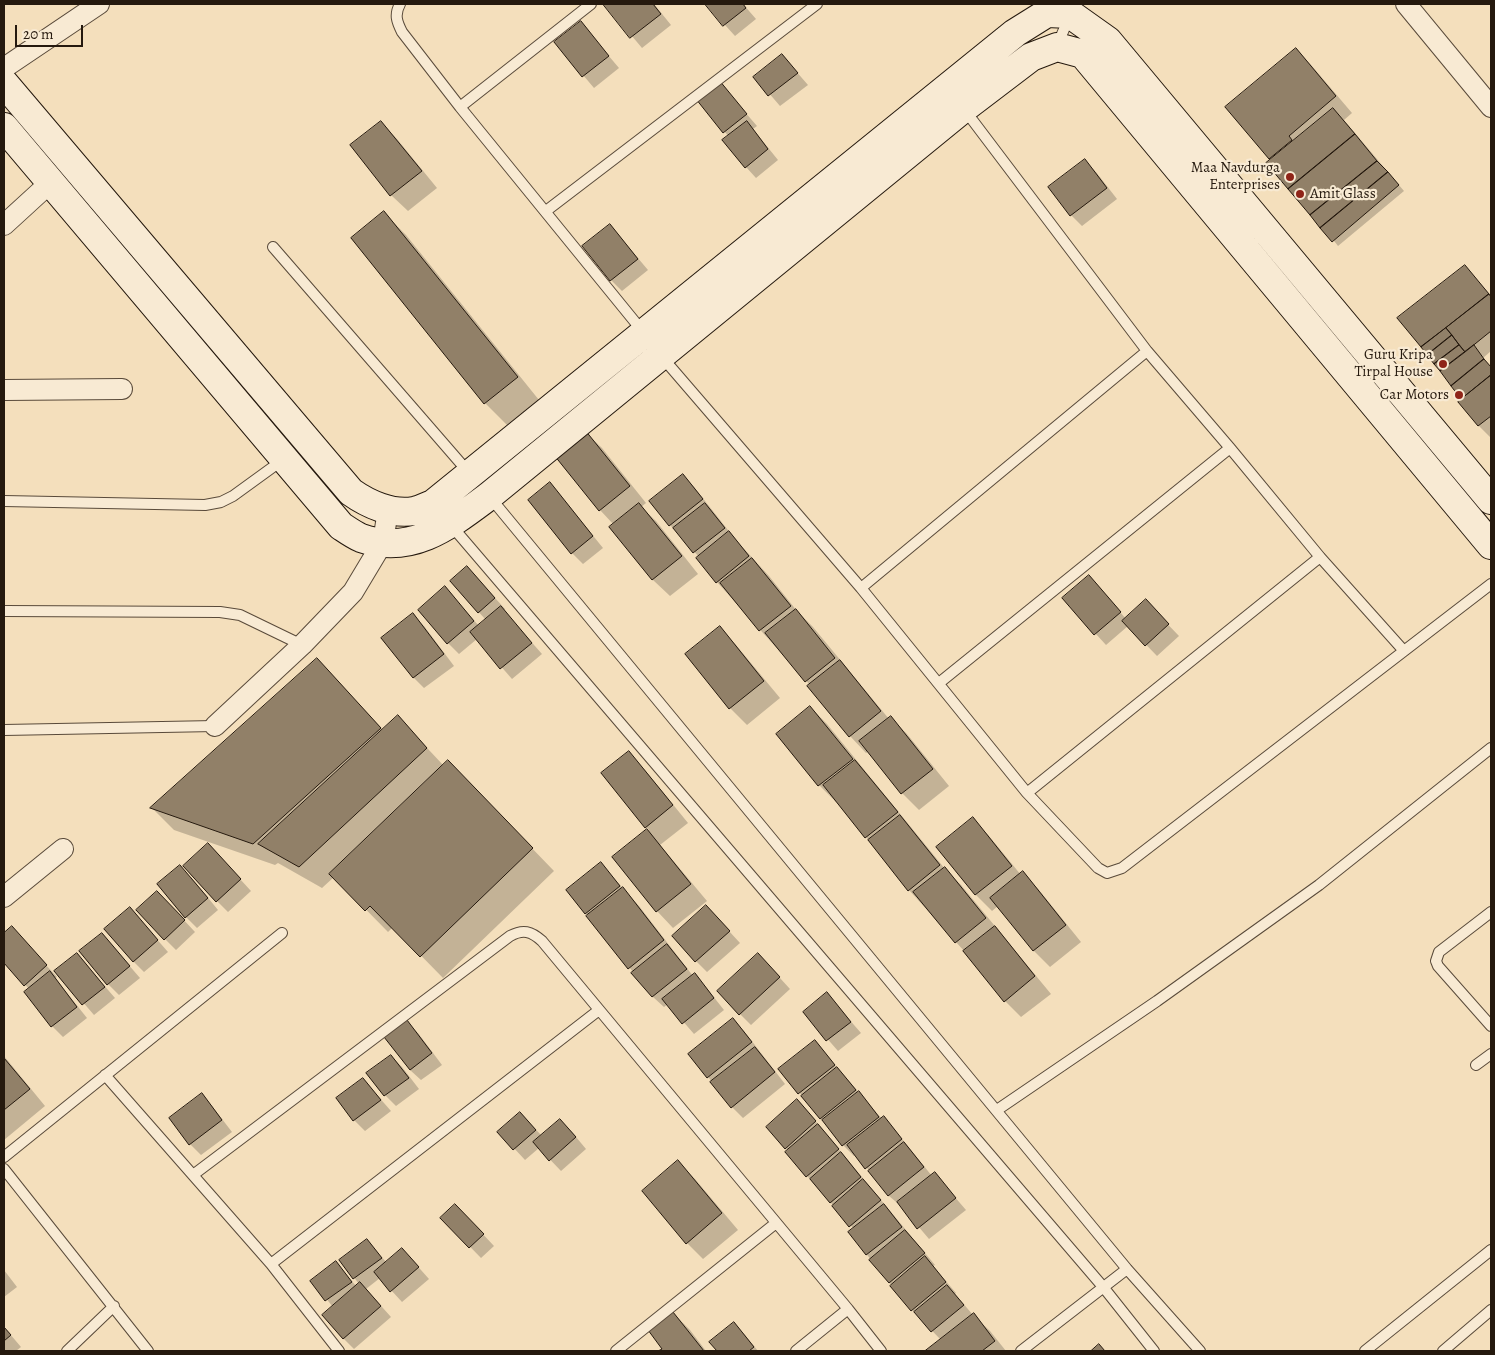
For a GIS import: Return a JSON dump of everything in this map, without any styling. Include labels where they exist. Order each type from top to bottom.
[{"type":"main road","points":[[4,127],[285,458],[340,526],[360,537],[383,542],[413,542],[442,514],[653,344],[1015,33],[1047,13],[1071,9],[1108,41],[1491,500]]},
{"type":"main road","points":[[653,344],[1031,57],[1057,47],[1083,54],[1491,545]]},
{"type":"main road","points":[[4,83],[350,492],[366,503],[388,510],[442,514]]},
{"type":"street","points":[[4,68],[99,4]]},
{"type":"street","points":[[1406,4],[1491,108]]},
{"type":"street","points":[[4,225],[51,182]]},
{"type":"street","points":[[4,390],[122,389]]},
{"type":"street","points":[[215,726],[302,645],[353,592],[383,542],[388,510]]},
{"type":"street","points":[[4,897],[63,850]]},
{"type":"lane","points":[[400,4],[396,10],[396,20],[402,32],[460,107],[653,344],[861,588],[1027,793],[1098,868],[1108,873],[1122,868],[1491,584]]},
{"type":"lane","points":[[460,107],[591,4]]},
{"type":"lane","points":[[546,211],[816,4]]},
{"type":"lane","points":[[1057,47],[1071,9]]},
{"type":"lane","points":[[964,108],[1147,351],[1320,557],[1404,651]]},
{"type":"lane","points":[[272,247],[479,485],[997,1110],[1127,1270],[1200,1351]]},
{"type":"lane","points":[[861,588],[1147,351]]},
{"type":"lane","points":[[939,683],[1230,448]]},
{"type":"lane","points":[[4,501],[205,505],[221,502],[233,496],[285,458]]},
{"type":"lane","points":[[442,514],[1104,1288],[1154,1351]]},
{"type":"lane","points":[[1027,793],[1320,557]]},
{"type":"lane","points":[[4,611],[220,612],[240,615],[302,645]]},
{"type":"lane","points":[[4,730],[215,726]]},
{"type":"lane","points":[[997,1110],[1157,1001],[1320,885],[1491,748]]},
{"type":"lane","points":[[1491,912],[1439,952],[1436,961],[1438,966],[1491,1026]]},
{"type":"lane","points":[[193,1175],[510,936],[520,931],[534,933],[542,940],[848,1309],[880,1351]]},
{"type":"lane","points":[[4,1157],[282,933]]},
{"type":"lane","points":[[271,1264],[599,1010]]},
{"type":"lane","points":[[1476,1065],[1491,1054]]},
{"type":"lane","points":[[105,1074],[271,1264],[339,1351]]},
{"type":"lane","points":[[4,1169],[148,1351]]},
{"type":"lane","points":[[616,1351],[776,1223]]},
{"type":"lane","points":[[1364,1351],[1491,1250]]},
{"type":"lane","points":[[1021,1351],[1127,1270]]},
{"type":"lane","points":[[67,1351],[114,1306]]},
{"type":"lane","points":[[796,1351],[848,1309]]},
{"type":"lane","points":[[1443,1351],[1491,1310]]},
{"type":"building","points":[[603,4],[653,4],[661,14],[630,38]]},
{"type":"building","points":[[705,4],[743,4],[746,8],[723,26]]},
{"type":"building","points":[[581,21],[609,56],[582,77],[554,42]]},
{"type":"building","points":[[1296,48],[1336,96],[1289,136],[1292,140],[1269,159],[1225,107]]},
{"type":"building","points":[[782,54],[798,73],[768,96],[753,77]]},
{"type":"building","points":[[719,80],[747,114],[723,133],[696,99]]},
{"type":"building","points":[[1333,108],[1355,134],[1288,189],[1266,163]]},
{"type":"building","points":[[381,121],[422,171],[390,196],[350,145]]},
{"type":"building","points":[[747,121],[768,149],[745,168],[722,140]]},
{"type":"building","points":[[1355,134],[1377,161],[1310,215],[1288,189]]},
{"type":"building","points":[[1085,159],[1107,188],[1070,216],[1048,187]]},
{"type":"building","points":[[1377,161],[1388,172],[1320,228],[1310,215]]},
{"type":"building","points":[[1388,172],[1399,185],[1332,242],[1320,228]]},
{"type":"building","points":[[384,211],[518,377],[484,404],[351,238]]},
{"type":"building","points":[[610,224],[638,259],[610,281],[582,246]]},
{"type":"building","points":[[1465,265],[1489,294],[1421,347],[1397,318]]},
{"type":"building","points":[[1489,294],[1491,297],[1491,331],[1465,352],[1446,328]]},
{"type":"building","points":[[1446,328],[1452,335],[1427,355],[1421,347]]},
{"type":"building","points":[[1452,335],[1459,345],[1434,364],[1427,355]]},
{"type":"building","points":[[1459,345],[1465,352],[1440,371],[1434,364]]},
{"type":"building","points":[[1474,345],[1484,359],[1451,386],[1440,371]]},
{"type":"building","points":[[1484,359],[1491,367],[1491,375],[1461,399],[1451,386]]},
{"type":"building","points":[[1491,375],[1491,416],[1478,426],[1458,402]]},
{"type":"building","points":[[585,430],[630,486],[599,511],[554,455]]},
{"type":"building","points":[[683,474],[703,499],[669,526],[649,501]]},
{"type":"building","points":[[550,482],[593,536],[571,554],[528,500]]},
{"type":"building","points":[[639,503],[682,556],[652,580],[609,527]]},
{"type":"building","points":[[705,503],[725,528],[693,553],[673,528]]},
{"type":"building","points":[[729,531],[749,556],[716,583],[696,558]]},
{"type":"building","points":[[752,558],[791,606],[759,631],[720,583]]},
{"type":"building","points":[[467,566],[495,598],[478,613],[450,581]]},
{"type":"building","points":[[1089,575],[1121,612],[1094,635],[1062,598]]},
{"type":"building","points":[[445,586],[474,621],[447,644],[418,610]]},
{"type":"building","points":[[1146,599],[1169,624],[1145,646],[1122,621]]},
{"type":"building","points":[[501,606],[532,643],[500,669],[470,632]]},
{"type":"building","points":[[796,609],[835,658],[805,682],[765,633]]},
{"type":"building","points":[[413,613],[444,654],[413,678],[381,638]]},
{"type":"building","points":[[720,626],[764,681],[729,709],[685,654]]},
{"type":"building","points":[[317,658],[381,728],[253,844],[150,808]]},
{"type":"building","points":[[840,660],[881,711],[849,737],[807,686]]},
{"type":"building","points":[[810,706],[853,759],[818,786],[776,734]]},
{"type":"building","points":[[398,715],[427,748],[299,867],[258,844]]},
{"type":"building","points":[[891,716],[933,769],[901,794],[859,741]]},
{"type":"building","points":[[629,751],[673,805],[645,828],[601,773]]},
{"type":"building","points":[[448,760],[533,848],[420,957],[370,906],[365,911],[329,874]]},
{"type":"building","points":[[855,760],[898,812],[865,838],[823,785]]},
{"type":"building","points":[[900,815],[940,865],[908,891],[868,840]]},
{"type":"building","points":[[973,817],[1012,866],[975,895],[936,847]]},
{"type":"building","points":[[647,829],[691,884],[656,912],[612,857]]},
{"type":"building","points":[[208,843],[241,879],[216,902],[183,866]]},
{"type":"building","points":[[601,862],[620,886],[585,914],[566,890]]},
{"type":"building","points":[[180,865],[208,898],[185,918],[157,884]]},
{"type":"building","points":[[945,867],[986,918],[955,943],[913,892]]},
{"type":"building","points":[[1023,871],[1066,925],[1033,951],[990,898]]},
{"type":"building","points":[[623,887],[664,940],[628,969],[586,916]]},
{"type":"building","points":[[157,891],[185,920],[164,940],[136,910]]},
{"type":"building","points":[[706,905],[730,931],[695,962],[672,936]]},
{"type":"building","points":[[130,907],[158,940],[133,962],[104,929]]},
{"type":"building","points":[[12,926],[47,965],[24,986],[4,963],[4,933]]},
{"type":"building","points":[[995,926],[1035,976],[1004,1002],[963,951]]},
{"type":"building","points":[[102,933],[130,966],[107,985],[79,951]]},
{"type":"building","points":[[667,944],[687,969],[652,997],[631,973]]},
{"type":"building","points":[[77,953],[105,987],[82,1005],[54,971]]},
{"type":"building","points":[[758,953],[780,977],[739,1015],[717,991]]},
{"type":"building","points":[[50,971],[77,1007],[51,1027],[24,992]]},
{"type":"building","points":[[695,973],[714,998],[682,1024],[662,999]]},
{"type":"building","points":[[827,992],[851,1022],[826,1041],[803,1012]]},
{"type":"building","points":[[733,1018],[752,1042],[707,1078],[688,1054]]},
{"type":"building","points":[[407,1020],[432,1053],[410,1070],[384,1037]]},
{"type":"building","points":[[815,1040],[835,1065],[798,1094],[778,1069]]},
{"type":"building","points":[[755,1047],[775,1072],[731,1108],[710,1082]]},
{"type":"building","points":[[391,1055],[409,1078],[384,1096],[366,1073]]},
{"type":"building","points":[[4,1058],[30,1089],[4,1110]]},
{"type":"building","points":[[837,1067],[856,1090],[820,1119],[801,1096]]},
{"type":"building","points":[[363,1078],[381,1100],[353,1121],[336,1098]]},
{"type":"building","points":[[859,1091],[879,1117],[842,1146],[822,1120]]},
{"type":"building","points":[[202,1093],[222,1120],[189,1145],[169,1118]]},
{"type":"building","points":[[797,1099],[816,1121],[785,1149],[766,1127]]},
{"type":"building","points":[[520,1112],[536,1130],[513,1150],[497,1132]]},
{"type":"building","points":[[884,1116],[902,1139],[865,1169],[847,1145]]},
{"type":"building","points":[[560,1119],[576,1137],[549,1161],[533,1142]]},
{"type":"building","points":[[818,1124],[839,1149],[806,1177],[785,1152]]},
{"type":"building","points":[[904,1142],[924,1167],[888,1196],[868,1171]]},
{"type":"building","points":[[841,1152],[861,1177],[830,1203],[810,1179]]},
{"type":"building","points":[[678,1160],[722,1213],[686,1244],[642,1191]]},
{"type":"building","points":[[935,1172],[956,1198],[917,1229],[897,1202]]},
{"type":"building","points":[[863,1179],[881,1200],[849,1227],[832,1206]]},
{"type":"building","points":[[455,1204],[484,1234],[469,1248],[440,1218]]},
{"type":"building","points":[[884,1204],[902,1227],[866,1255],[848,1232]]},
{"type":"building","points":[[905,1230],[925,1253],[889,1283],[869,1260]]},
{"type":"building","points":[[367,1239],[382,1258],[353,1279],[339,1260]]},
{"type":"building","points":[[402,1248],[419,1267],[390,1292],[374,1272]]},
{"type":"building","points":[[925,1256],[946,1282],[911,1311],[890,1286]]},
{"type":"building","points":[[336,1261],[352,1282],[325,1301],[310,1281]]},
{"type":"building","points":[[360,1282],[381,1306],[343,1339],[322,1315]]},
{"type":"building","points":[[947,1285],[964,1305],[931,1332],[914,1312]]},
{"type":"building","points":[[673,1312],[704,1351],[658,1351],[662,1349],[648,1330]]},
{"type":"building","points":[[974,1313],[995,1341],[982,1351],[925,1351]]},
{"type":"building","points":[[734,1322],[754,1347],[749,1351],[717,1351],[709,1342]]},
{"type":"building","points":[[4,1327],[11,1335],[4,1341]]},
{"type":"building","points":[[1099,1344],[1105,1351],[1091,1351]]},
{"type":"place","name":"Maa Navdurga Enterprises","points":[[1290,177]]},
{"type":"place","name":"Amit Glass","points":[[1300,194]]},
{"type":"place","name":"Guru Kripa Tirpal House","points":[[1443,364]]},
{"type":"place","name":"Car Motors","points":[[1459,395]]}]
